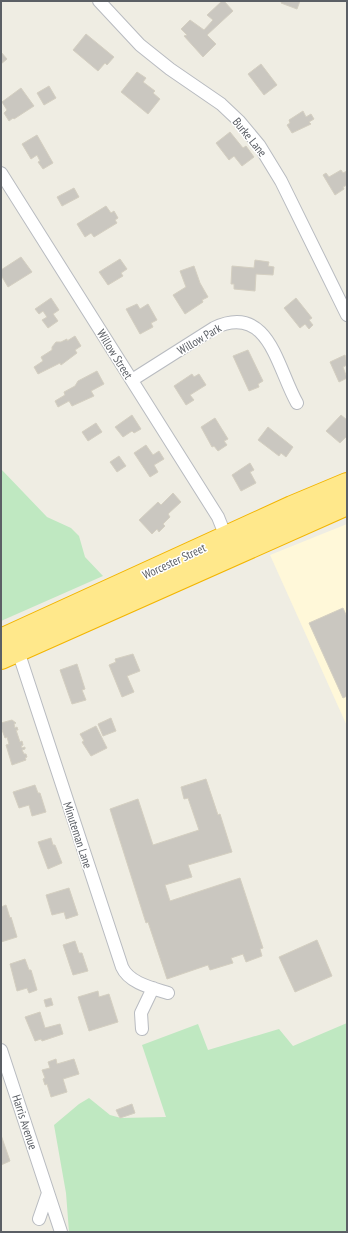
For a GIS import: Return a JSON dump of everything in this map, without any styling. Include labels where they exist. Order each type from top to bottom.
[{"type":"highway","name":"Worcester Street","points":[[7,650],[226,537],[347,484]]},
{"type":"highway","name":"Worcester Street","points":[[7,650],[347,504]]},
{"type":"street","name":"Burke Lane","points":[[100,1],[144,49],[221,104],[259,145],[281,181],[347,315]]},
{"type":"street","name":"Willow Street","points":[[1,172],[218,517],[226,537]]},
{"type":"street","name":"Willow Park","points":[[132,380],[214,328],[228,322],[242,322],[255,326],[264,335],[297,403]]},
{"type":"street","name":"Minuteman Lane","points":[[7,650],[122,967],[127,975],[134,980],[168,993]]},
{"type":"street","points":[[142,1029],[141,1013],[153,988]]},
{"type":"street","name":"Harris Avenue","points":[[1,1050],[61,1232]]},
{"type":"street","points":[[40,1219],[48,1193]]},
{"type":"shaded area","points":[[347,524],[347,726],[270,555]]},
{"type":"green space","points":[[1,469],[47,517],[71,528],[79,536],[85,557],[103,576],[1,621]]},
{"type":"green space","points":[[347,1023],[347,1232],[69,1232],[66,1193],[54,1125],[79,1104],[89,1098],[110,1115],[121,1118],[166,1117],[142,1045],[198,1024],[208,1050],[279,1029],[293,1046]]},
{"type":"building","points":[[222,1],[224,1],[233,11],[207,35],[216,44],[203,57],[184,36],[187,35],[181,29],[190,20],[204,30],[213,20],[207,15]]},
{"type":"building","points":[[282,1],[300,1],[297,9],[281,3]]},
{"type":"building","points":[[86,34],[114,57],[107,65],[105,63],[98,71],[73,50]]},
{"type":"building","points":[[1,52],[7,59],[1,64]]},
{"type":"building","points":[[261,64],[277,85],[264,95],[248,74]]},
{"type":"building","points":[[137,72],[146,78],[143,82],[155,91],[153,93],[160,99],[148,114],[121,92]]},
{"type":"building","points":[[49,86],[56,98],[44,105],[37,93]]},
{"type":"building","points":[[21,88],[34,106],[9,121],[4,113],[7,110],[2,102]]},
{"type":"building","points":[[303,111],[306,117],[311,114],[314,119],[309,122],[311,124],[292,133],[287,125],[290,123],[289,120]]},
{"type":"building","points":[[230,132],[243,148],[246,146],[254,157],[242,166],[234,156],[229,160],[216,143]]},
{"type":"building","points":[[37,135],[53,163],[43,169],[38,162],[40,161],[37,155],[31,159],[22,144]]},
{"type":"building","points":[[341,170],[343,173],[347,171],[347,185],[335,195],[323,175],[326,173],[329,177]]},
{"type":"building","points":[[74,188],[79,197],[62,206],[57,197]]},
{"type":"building","points":[[106,206],[111,213],[114,211],[118,218],[115,220],[117,223],[94,237],[91,233],[85,237],[77,224]]},
{"type":"building","points":[[21,257],[32,272],[8,287],[1,275],[1,270]]},
{"type":"building","points":[[120,259],[127,269],[121,273],[123,276],[108,285],[99,272]]},
{"type":"building","points":[[255,260],[269,262],[268,266],[274,267],[273,275],[256,274],[255,291],[234,289],[234,284],[231,284],[232,266],[254,268]]},
{"type":"building","points":[[194,266],[200,283],[208,297],[185,314],[173,295],[186,287],[180,271]]},
{"type":"building","points":[[51,298],[59,310],[53,314],[58,321],[48,328],[42,320],[47,317],[43,311],[39,314],[35,309]]},
{"type":"building","points":[[296,298],[312,318],[309,320],[313,325],[309,329],[305,324],[300,328],[284,308]]},
{"type":"building","points":[[137,304],[140,309],[148,304],[157,320],[151,323],[153,327],[140,334],[126,309]]},
{"type":"building","points":[[75,336],[81,346],[75,350],[77,353],[61,365],[60,363],[38,374],[34,367],[43,361],[41,357],[52,350],[52,347],[56,342],[61,342],[67,339],[67,341]]},
{"type":"building","points":[[248,350],[263,381],[258,384],[259,387],[249,391],[233,356]]},
{"type":"building","points":[[345,355],[347,365],[343,367],[347,378],[339,382],[330,362]]},
{"type":"building","points":[[97,371],[104,384],[91,391],[94,396],[72,406],[69,401],[58,407],[55,401],[65,395],[64,392],[75,386],[78,381]]},
{"type":"building","points":[[192,374],[194,377],[199,374],[206,385],[190,395],[194,400],[186,405],[174,386]]},
{"type":"building","points":[[132,415],[141,429],[134,433],[132,431],[123,437],[115,427]]},
{"type":"building","points":[[341,415],[347,420],[347,436],[340,443],[326,431]]},
{"type":"building","points":[[215,418],[228,439],[224,441],[227,445],[218,451],[214,446],[212,447],[201,427]]},
{"type":"building","points":[[96,423],[102,432],[88,441],[82,432]]},
{"type":"building","points":[[268,427],[293,447],[286,457],[281,453],[279,456],[258,440]]},
{"type":"building","points":[[146,445],[153,455],[159,451],[164,459],[154,465],[158,472],[150,477],[134,453]]},
{"type":"building","points":[[119,456],[126,466],[117,472],[110,462]]},
{"type":"building","points":[[250,463],[254,470],[250,472],[256,483],[241,491],[232,475]]},
{"type":"building","points":[[173,493],[181,502],[168,514],[170,517],[163,524],[165,526],[159,532],[157,529],[152,534],[139,520],[158,502],[161,505]]},
{"type":"building","points":[[343,608],[347,617],[347,696],[343,698],[309,623]]},
{"type":"building","points":[[133,654],[140,671],[127,676],[134,692],[122,697],[109,665],[116,662],[115,659]]},
{"type":"building","points":[[77,664],[85,689],[82,690],[86,700],[72,704],[60,670]]},
{"type":"building","points":[[111,718],[116,731],[103,736],[98,724]]},
{"type":"building","points":[[12,720],[16,723],[14,724],[15,728],[17,727],[18,730],[16,730],[20,742],[22,741],[23,745],[21,746],[22,748],[25,747],[25,749],[22,750],[27,757],[25,758],[26,760],[12,765],[6,745],[9,744],[7,737],[5,738],[1,723]]},
{"type":"building","points":[[96,726],[107,748],[91,756],[82,742],[84,741],[80,734]]},
{"type":"building","points":[[206,779],[218,815],[220,814],[232,852],[188,865],[192,877],[165,885],[170,901],[240,878],[263,948],[260,949],[262,956],[246,962],[243,954],[231,958],[233,963],[210,970],[208,965],[167,979],[148,922],[146,923],[110,809],[138,799],[153,845],[199,830],[188,798],[184,799],[181,787]]},
{"type":"building","points":[[35,785],[38,793],[40,793],[46,812],[32,816],[29,805],[19,808],[13,792]]},
{"type":"building","points":[[51,838],[62,863],[48,869],[38,842]]},
{"type":"building","points":[[69,888],[78,915],[66,919],[64,912],[52,915],[46,895]]},
{"type":"building","points":[[6,905],[17,937],[1,942],[1,907]]},
{"type":"building","points":[[317,940],[332,976],[295,992],[279,957]]},
{"type":"building","points":[[75,941],[79,953],[82,953],[88,971],[73,975],[63,945]]},
{"type":"building","points":[[25,959],[29,970],[31,970],[37,990],[29,993],[27,988],[17,991],[10,964]]},
{"type":"building","points":[[98,991],[99,997],[109,994],[118,1022],[89,1031],[78,997]]},
{"type":"building","points":[[51,998],[53,1005],[46,1007],[44,1000]]},
{"type":"building","points":[[40,1012],[45,1028],[60,1024],[63,1034],[42,1041],[41,1039],[35,1041],[25,1017]]},
{"type":"building","points":[[56,1059],[57,1064],[74,1059],[79,1074],[63,1079],[67,1092],[51,1097],[47,1084],[45,1085],[43,1079],[45,1078],[42,1070],[50,1068],[48,1062]]},
{"type":"building","points":[[132,1104],[135,1113],[120,1118],[116,1110]]},
{"type":"building","points":[[1,1135],[10,1161],[1,1165]]}]
